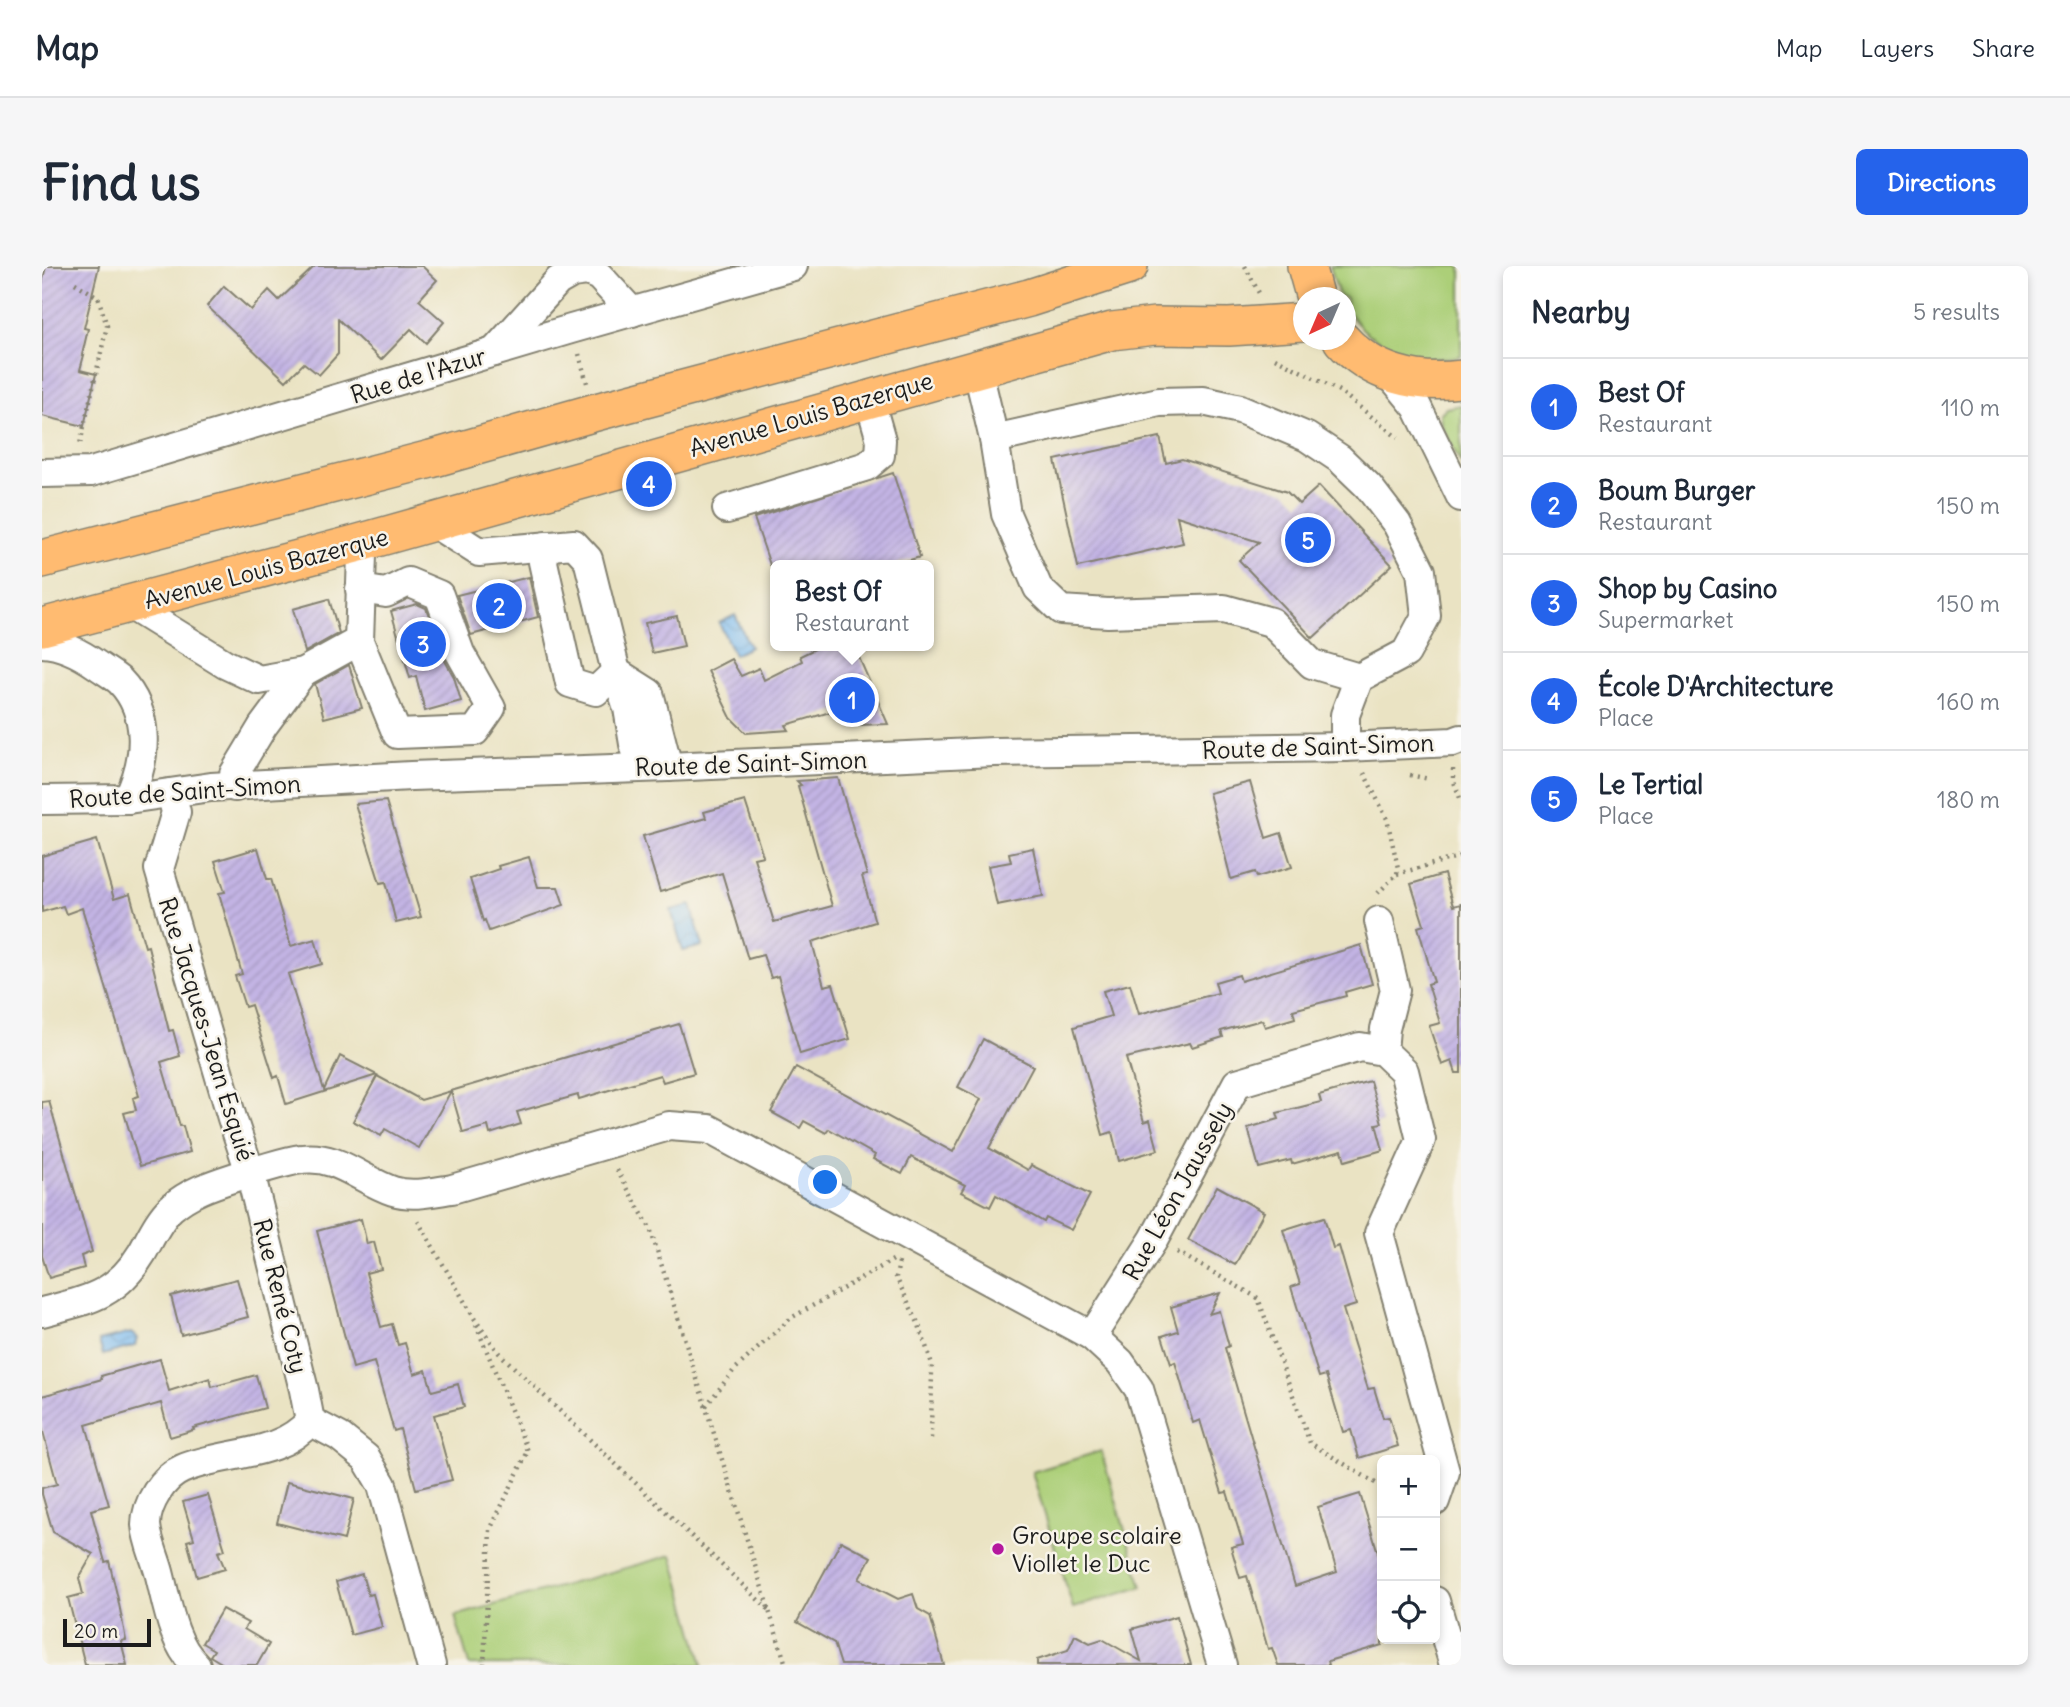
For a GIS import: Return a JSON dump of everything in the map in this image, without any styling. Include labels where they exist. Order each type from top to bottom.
[{"type":"main road","points":[[42,559],[432,459],[596,412],[1029,298],[1129,266]]},
{"type":"main road","points":[[1306,266],[1312,287]]},
{"type":"main road","name":"Avenue Louis Bazerque","points":[[42,627],[359,543],[1112,331],[1155,326],[1229,327],[1293,323]]},
{"type":"main road","points":[[1354,350],[1389,373],[1416,380],[1441,382],[1461,379]]},
{"type":"street","name":"Rue de l'Azur","points":[[42,473],[91,472],[793,266]]},
{"type":"street","points":[[494,352],[558,281],[572,273],[587,271],[599,276],[632,312]]},
{"type":"street","points":[[978,367],[994,439],[1006,514],[1038,588],[1061,610],[1108,613],[1224,609],[1270,622],[1312,664],[1359,678]]},
{"type":"street","points":[[1389,373],[1417,407],[1461,497]]},
{"type":"street","points":[[727,509],[867,466],[880,455],[881,440],[869,398]]},
{"type":"street","points":[[994,439],[1159,402],[1203,401],[1240,410],[1284,428],[1307,438],[1340,459],[1368,486],[1397,524],[1421,571],[1426,616],[1406,653],[1359,678],[1345,715],[1353,756]]},
{"type":"street","points":[[432,522],[479,552],[573,544],[588,559],[616,672],[649,693],[654,767]]},
{"type":"street","points":[[359,543],[362,555],[360,589],[359,641],[397,734],[475,731],[491,708],[460,653],[439,595],[408,582],[386,593],[360,589]]},
{"type":"street","points":[[546,546],[543,562],[570,683],[596,691],[616,672]]},
{"type":"street","points":[[130,605],[225,664],[259,680],[303,672],[359,641]]},
{"type":"street","points":[[42,643],[59,644],[90,660],[119,680],[135,701],[144,746],[136,782],[128,799]]},
{"type":"street","points":[[234,787],[234,774],[263,726],[303,672]]},
{"type":"street","name":"Route de Saint-Simon","points":[[42,800],[128,799],[211,787],[411,776],[994,752],[1353,756],[1461,739]]},
{"type":"street","name":"Rue Jacques-Jean Esquié","points":[[171,793],[176,812],[159,869],[250,1172],[304,1158],[331,1161],[392,1191],[415,1195],[452,1189],[669,1126],[709,1129],[1092,1336],[1120,1362],[1139,1389],[1222,1665]]},
{"type":"street","points":[[1379,920],[1395,990],[1385,1029],[1383,1051],[1404,1071],[1421,1140],[1379,1233],[1445,1472],[1440,1486]]},
{"type":"street","name":"Rue Léon Jaussely","points":[[1092,1336],[1154,1239],[1237,1083],[1360,1047],[1383,1051]]},
{"type":"street","points":[[42,1312],[107,1290],[130,1273],[168,1210],[192,1192],[250,1172]]},
{"type":"street","name":"Rue René Coty","points":[[250,1172],[310,1421]]},
{"type":"street","points":[[196,1665],[189,1659],[177,1636],[146,1525],[150,1506],[159,1488],[180,1469],[269,1447],[298,1435],[310,1421],[340,1437],[366,1458],[382,1485],[431,1665]]},
{"type":"street","points":[[1440,1618],[1454,1665]]},
{"type":"path","points":[[73,472],[107,326],[98,297],[75,283]]},
{"type":"path","points":[[1275,359],[1341,392],[1401,441]]},
{"type":"path","points":[[1353,756],[1387,818],[1397,874]]},
{"type":"path","points":[[1379,920],[1371,900],[1397,874],[1461,856]]},
{"type":"path","points":[[613,1162],[650,1227],[786,1665]]},
{"type":"path","points":[[415,1216],[474,1318],[499,1353],[769,1610]]},
{"type":"path","points":[[1154,1239],[1258,1298],[1310,1443],[1377,1484]]},
{"type":"path","points":[[706,1407],[734,1370],[791,1318],[901,1256],[896,1277],[919,1325],[932,1364],[931,1442]]},
{"type":"path","points":[[474,1318],[528,1451],[490,1530],[484,1665]]},
{"type":"green space","points":[[1330,266],[1461,266],[1461,356],[1422,358],[1386,345],[1356,321],[1356,287],[1336,287]]},
{"type":"green space","points":[[1461,405],[1461,464],[1441,424],[1440,414],[1446,408]]},
{"type":"green space","points":[[1101,1451],[1142,1587],[1073,1608],[1032,1472]]},
{"type":"green space","points":[[672,1555],[703,1665],[469,1665],[455,1616]]},
{"type":"water","points":[[735,615],[750,647],[734,655],[719,623]]},
{"type":"water","points":[[691,905],[703,946],[683,951],[671,910]]},
{"type":"water","points":[[131,1333],[137,1338],[135,1346],[103,1355],[99,1341]]},
{"type":"building","points":[[46,266],[99,266],[84,328],[88,329],[80,370],[96,374],[84,426],[42,416],[42,284]]},
{"type":"building","points":[[315,266],[422,266],[437,280],[419,300],[444,322],[426,343],[411,329],[381,360],[338,319],[338,354],[319,375],[304,363],[286,381],[207,306],[224,286],[251,310],[269,290],[279,300]]},
{"type":"building","points":[[1160,437],[1166,463],[1182,459],[1287,492],[1299,504],[1319,486],[1392,565],[1313,638],[1239,560],[1259,542],[1177,516],[1183,543],[1078,567],[1055,460]]},
{"type":"building","points":[[893,473],[920,557],[910,560],[770,560],[770,565],[754,518]]},
{"type":"building","points":[[529,577],[538,617],[471,635],[457,595]]},
{"type":"building","points":[[329,599],[339,633],[305,652],[293,609]]},
{"type":"building","points":[[417,604],[426,608],[461,701],[425,711],[416,676],[410,678],[391,611]]},
{"type":"building","points":[[677,616],[684,646],[652,653],[645,623]]},
{"type":"building","points":[[810,651],[856,651],[888,724],[857,725],[847,707],[786,725],[789,730],[746,733],[731,718],[708,671],[731,659],[741,676],[759,668],[764,680],[802,661],[800,656]]},
{"type":"building","points":[[349,665],[362,708],[324,718],[315,684]]},
{"type":"building","points":[[838,778],[867,875],[862,876],[875,922],[812,942],[824,986],[833,984],[850,1039],[800,1054],[778,976],[771,978],[763,955],[748,959],[722,873],[660,892],[643,836],[706,818],[704,812],[745,801],[763,856],[754,858],[774,922],[832,906],[798,786],[801,785],[797,781]]},
{"type":"building","points":[[1250,782],[1266,838],[1281,833],[1292,867],[1257,877],[1255,872],[1231,879],[1209,793]]},
{"type":"building","points":[[386,801],[421,917],[396,923],[386,882],[380,883],[355,804]]},
{"type":"building","points":[[97,840],[114,899],[130,894],[145,947],[148,946],[169,1031],[173,1030],[180,1056],[161,1062],[190,1152],[140,1166],[124,1113],[136,1110],[133,1098],[139,1096],[82,908],[66,914],[63,906],[42,912],[42,856]]},
{"type":"building","points":[[258,848],[267,879],[271,879],[291,946],[315,939],[322,964],[288,974],[324,1090],[340,1056],[377,1075],[286,1104],[278,1076],[274,1078],[251,1005],[245,1007],[235,976],[242,974],[219,893],[225,892],[215,861]]},
{"type":"building","points":[[1033,848],[1043,896],[997,905],[988,866],[1011,862],[1009,853]]},
{"type":"building","points":[[529,857],[538,887],[558,887],[564,905],[489,931],[485,920],[483,921],[470,879],[499,869],[498,866]]},
{"type":"building","points":[[1444,874],[1453,906],[1461,904],[1461,1073],[1456,1073],[1452,1061],[1442,1065],[1429,1026],[1440,1023],[1428,984],[1434,982],[1418,927],[1424,925],[1411,884]]},
{"type":"building","points":[[1361,945],[1372,984],[1345,992],[1346,996],[1293,1010],[1295,1018],[1265,1027],[1262,1020],[1221,1031],[1223,1037],[1192,1047],[1190,1043],[1126,1058],[1144,1122],[1150,1120],[1158,1150],[1119,1161],[1112,1132],[1103,1135],[1074,1027],[1111,1016],[1103,991],[1130,984],[1139,1014],[1218,993],[1215,982],[1239,975],[1241,981]]},
{"type":"building","points":[[679,1024],[694,1073],[663,1082],[660,1075],[579,1099],[578,1095],[517,1112],[521,1124],[490,1134],[488,1126],[463,1133],[451,1091]]},
{"type":"building","points":[[983,1039],[1033,1066],[989,1148],[1028,1170],[1031,1165],[1090,1195],[1071,1230],[1046,1218],[1044,1222],[996,1195],[990,1207],[961,1192],[965,1185],[911,1157],[902,1174],[873,1159],[875,1155],[829,1129],[826,1133],[804,1121],[800,1128],[771,1112],[796,1067],[953,1152],[981,1099],[958,1087]]},
{"type":"building","points":[[377,1076],[421,1100],[451,1091],[419,1148],[385,1129],[381,1136],[353,1121]]},
{"type":"building","points":[[1370,1081],[1382,1123],[1376,1124],[1383,1150],[1345,1161],[1342,1150],[1292,1164],[1291,1160],[1259,1168],[1248,1128],[1279,1119],[1277,1113],[1321,1102],[1319,1095]]},
{"type":"building","points":[[49,1101],[92,1252],[81,1256],[84,1268],[49,1278],[42,1256],[42,1102]]},
{"type":"building","points":[[1217,1186],[1264,1212],[1235,1265],[1188,1240]]},
{"type":"building","points":[[1324,1217],[1333,1248],[1339,1246],[1356,1305],[1343,1309],[1368,1389],[1374,1388],[1383,1418],[1389,1417],[1398,1446],[1359,1458],[1351,1430],[1343,1432],[1326,1375],[1319,1377],[1291,1287],[1300,1284],[1283,1230]]},
{"type":"building","points":[[361,1219],[367,1244],[374,1242],[381,1269],[366,1273],[381,1327],[392,1324],[398,1345],[405,1343],[414,1374],[426,1370],[432,1391],[458,1384],[464,1407],[434,1415],[452,1480],[416,1489],[400,1429],[394,1431],[374,1362],[353,1368],[317,1231]]},
{"type":"building","points":[[237,1279],[248,1317],[181,1335],[171,1296]]},
{"type":"building","points":[[1220,1293],[1209,1314],[1219,1311],[1229,1346],[1225,1348],[1295,1586],[1337,1572],[1318,1507],[1360,1494],[1377,1550],[1377,1644],[1382,1645],[1328,1661],[1329,1665],[1278,1665],[1272,1648],[1268,1649],[1247,1576],[1240,1578],[1231,1547],[1243,1544],[1227,1492],[1222,1493],[1200,1420],[1193,1423],[1175,1362],[1171,1364],[1162,1336],[1178,1331],[1171,1307]]},
{"type":"building","points":[[160,1359],[169,1391],[210,1378],[212,1387],[256,1375],[265,1408],[170,1437],[161,1403],[86,1425],[109,1505],[91,1510],[105,1562],[109,1561],[118,1599],[126,1640],[121,1641],[127,1665],[85,1665],[68,1598],[83,1594],[79,1578],[93,1554],[53,1532],[42,1494],[42,1488],[57,1484],[42,1428],[42,1396]]},
{"type":"building","points":[[287,1482],[354,1499],[344,1540],[277,1523]]},
{"type":"building","points":[[208,1495],[225,1550],[218,1552],[225,1569],[197,1577],[187,1541],[194,1539],[183,1502]]},
{"type":"building","points":[[841,1541],[871,1557],[859,1579],[898,1599],[913,1594],[918,1609],[930,1616],[944,1665],[841,1665],[834,1643],[797,1622]]},
{"type":"building","points":[[362,1574],[368,1595],[373,1594],[382,1627],[351,1635],[336,1582]]},
{"type":"building","points":[[222,1609],[248,1623],[244,1629],[269,1644],[257,1665],[225,1665],[210,1656],[214,1650],[202,1643]]},
{"type":"building","points":[[1177,1616],[1191,1665],[1037,1665],[1037,1660],[1068,1650],[1075,1635],[1090,1643],[1102,1639],[1141,1661],[1132,1629]]},
{"type":"place","name":"École D'Architecture","points":[[649,484]]},
{"type":"place","name":"Le Tertial","points":[[1308,540]]},
{"type":"place","name":"Boum Burger","points":[[499,606]]},
{"type":"place","name":"Shop by Casino","points":[[423,644]]},
{"type":"place","name":"Best Of","points":[[852,700]]},
{"type":"place","name":"Groupe scolaire Viollet le Duc","points":[[998,1549]]}]
